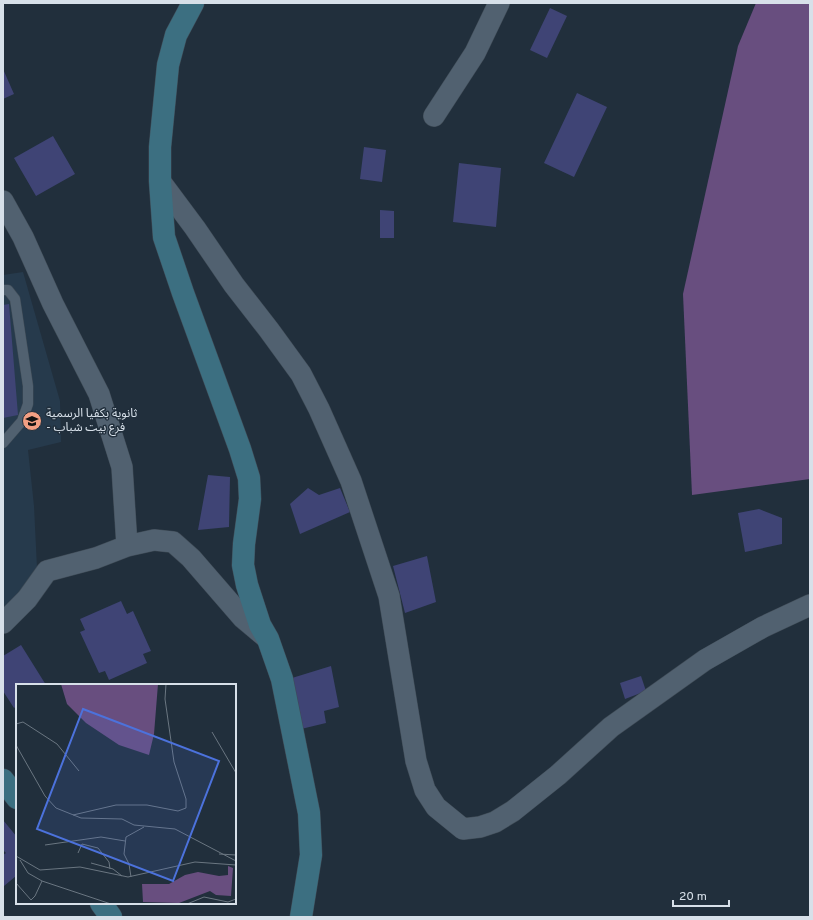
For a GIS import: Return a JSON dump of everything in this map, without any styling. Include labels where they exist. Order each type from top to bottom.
[{"type":"street","points":[[193,3],[176,35],[168,65],[160,147],[160,181],[164,237],[249,478],[250,499],[244,544],[243,565],[256,614],[268,639],[282,679],[309,813],[311,855],[301,917]]},
{"type":"street","points":[[434,116],[475,53],[499,3]]},
{"type":"street","points":[[160,181],[195,228],[234,285],[301,374],[319,409],[351,481],[389,596],[416,761],[425,790],[436,806],[463,829],[495,822],[513,812],[558,775],[611,727],[705,660],[763,627],[810,605]]},
{"type":"street","points":[[3,201],[23,237],[53,304],[99,394],[122,467],[127,546]]},
{"type":"street","points":[[3,623],[27,599],[47,571],[96,558],[127,546],[154,540],[173,542],[192,558],[243,618],[268,639]]},
{"type":"street","points":[[3,780],[16,797]]},
{"type":"street","points":[[102,904],[111,917]]},
{"type":"lane","points":[[3,290],[8,290],[15,300],[28,386],[28,404],[22,421],[3,443]]},
{"type":"shaded area","points":[[756,3],[810,3],[810,479],[692,495],[683,294],[738,46]]},
{"type":"shaded area","name":"ثانوية بكفيا الرسمية - فرع بيت شباب","points":[[23,272],[60,401],[61,442],[28,450],[34,506],[37,568],[26,589],[3,608],[3,275]]},
{"type":"building","points":[[550,8],[567,16],[547,58],[530,50]]},
{"type":"building","points":[[3,69],[14,94],[3,99]]},
{"type":"building","points":[[577,93],[607,107],[574,177],[544,163]]},
{"type":"building","points":[[53,136],[75,174],[36,196],[14,158]]},
{"type":"building","points":[[364,147],[386,150],[382,182],[360,179]]},
{"type":"building","points":[[459,163],[501,168],[496,227],[453,222]]},
{"type":"building","points":[[380,210],[394,211],[394,238],[380,238]]},
{"type":"building","points":[[9,304],[18,415],[3,418],[3,305]]},
{"type":"building","points":[[208,475],[230,477],[229,527],[198,530]]},
{"type":"building","points":[[308,488],[319,495],[340,488],[350,512],[300,534],[290,504]]},
{"type":"building","points":[[759,509],[782,518],[782,544],[745,552],[738,513]]},
{"type":"building","points":[[427,556],[436,602],[405,613],[393,566]]},
{"type":"building","points":[[121,601],[127,614],[133,611],[151,651],[143,654],[147,663],[109,680],[105,671],[99,673],[80,632],[85,630],[80,619]]},
{"type":"building","points":[[21,645],[45,684],[16,684],[16,707],[14,708],[3,691],[3,656]]},
{"type":"building","points":[[331,666],[339,707],[324,711],[326,723],[301,729],[292,678]]},
{"type":"building","points":[[641,676],[646,691],[625,699],[620,683]]},
{"type":"building","points":[[3,820],[16,836],[16,876],[4,886],[3,855],[6,853],[3,850]]},
{"type":"place","name":"ثانوية بكفيا الرسمية - فرع بيت شباب","points":[[32,421]]}]
